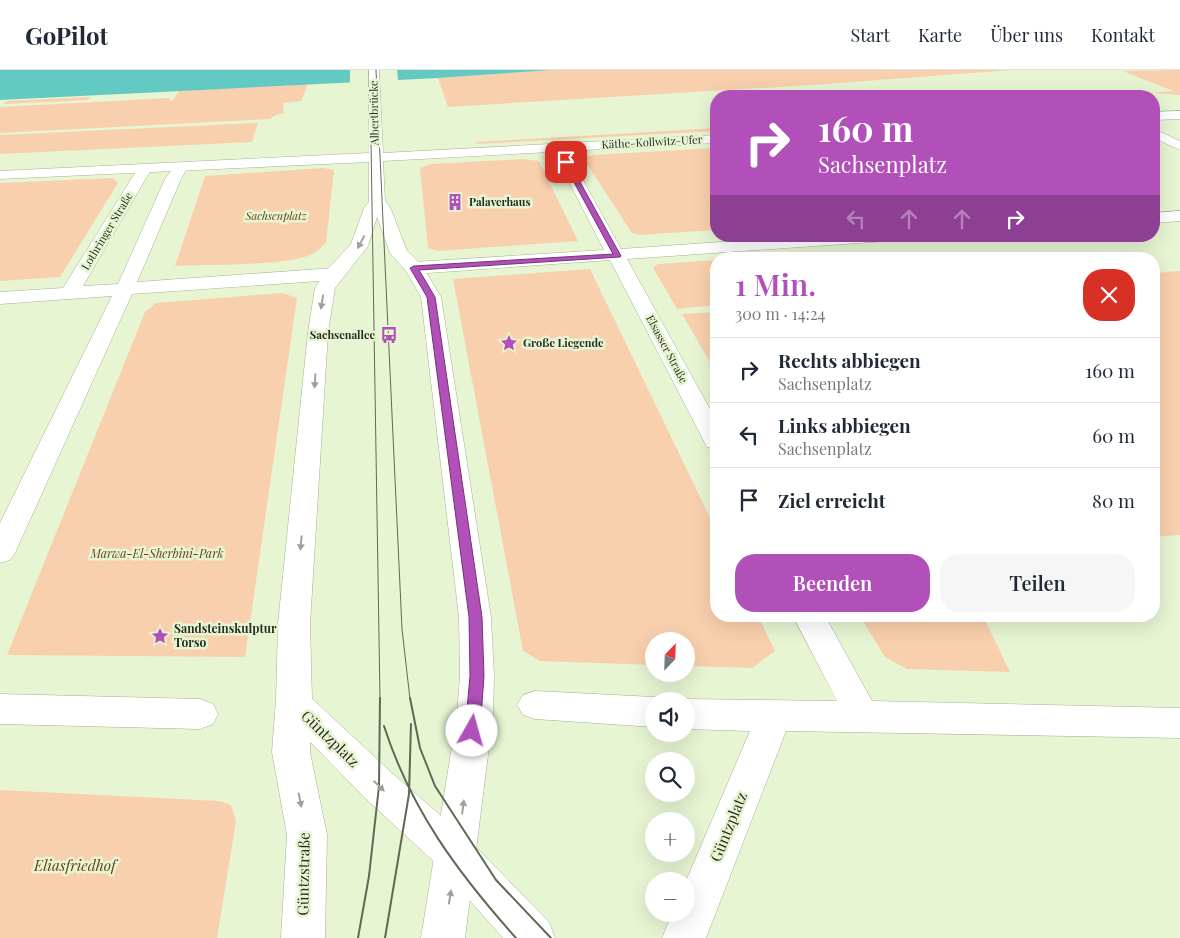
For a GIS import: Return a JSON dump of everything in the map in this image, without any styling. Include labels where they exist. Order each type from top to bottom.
[{"type":"street","name":"Albertbrücke","points":[[374,70],[375,150]]},
{"type":"street","points":[[1160,116],[1180,115]]},
{"type":"street","points":[[1160,136],[1180,146]]},
{"type":"street","name":"Käthe-Kollwitz-Ufer","points":[[558,147],[710,138]]},
{"type":"street","points":[[0,175],[181,167],[375,150],[558,147],[617,256]]},
{"type":"street","points":[[294,703],[294,624],[322,297],[334,274],[359,246],[372,208],[377,203],[375,150]]},
{"type":"street","points":[[0,553],[181,167]]},
{"type":"street","name":"Lothringer Straße","points":[[69,293],[144,168]]},
{"type":"street","points":[[377,203],[382,207],[399,253],[414,268],[431,297],[475,617],[477,676],[475,715],[443,938]]},
{"type":"street","points":[[1160,218],[1180,216]]},
{"type":"street","points":[[414,268],[806,242]]},
{"type":"street","name":"Elsasser Straße","points":[[617,256],[710,431]]},
{"type":"street","points":[[0,298],[334,274]]},
{"type":"street","points":[[812,622],[862,716]]},
{"type":"street","name":"Güntzstraße","points":[[294,703],[291,752],[307,835],[303,938]]},
{"type":"street","name":"Güntzplatz","points":[[294,703],[379,786],[456,855],[534,938]]},
{"type":"street","points":[[535,704],[645,711]]},
{"type":"street","points":[[0,710],[200,714]]},
{"type":"street","points":[[695,714],[1180,723]]},
{"type":"street","name":"Güntzplatz","points":[[684,938],[774,717]]},
{"type":"green space","points":[[552,70],[1012,70],[826,84],[448,107],[438,78]]},
{"type":"green space","points":[[1180,70],[1180,95],[1160,94],[1173,91],[1123,71]]},
{"type":"green space","points":[[308,84],[301,101],[283,103],[284,113],[269,119],[0,133],[0,107],[170,98],[170,101],[173,100],[179,91]]},
{"type":"green space","points":[[91,97],[88,100],[3,104],[7,101]]},
{"type":"green space","points":[[258,123],[252,142],[0,154],[0,135]]},
{"type":"green space","points":[[710,128],[710,131],[477,144],[476,142]]},
{"type":"green space","points":[[710,148],[710,230],[639,235],[632,233],[585,161],[587,157],[593,155]]},
{"type":"green space","points":[[522,159],[539,161],[578,241],[438,251],[428,248],[420,168],[431,164]]},
{"type":"green space","name":"Sachsenplatz","points":[[323,168],[334,170],[326,243],[316,252],[287,261],[268,263],[175,266],[205,176]]},
{"type":"green space","points":[[112,178],[118,183],[60,277],[0,281],[0,183]]},
{"type":"green space","points":[[710,260],[710,306],[677,309],[653,268],[658,264]]},
{"type":"green space","points":[[590,269],[710,518],[710,622],[761,622],[775,651],[752,668],[695,666],[695,632],[645,632],[645,665],[540,661],[523,651],[453,279]]},
{"type":"green space","points":[[1180,271],[1180,535],[1160,537],[1160,273]]},
{"type":"green space","name":"Marwa-El-Sherbini-Park","points":[[282,293],[297,298],[245,657],[7,655],[145,312],[156,303]]},
{"type":"green space","points":[[710,312],[710,362],[682,314]]},
{"type":"green space","points":[[864,622],[986,622],[1010,672],[907,669],[885,657]]},
{"type":"green space","name":"Eliasfriedhof","points":[[0,790],[219,801],[231,805],[236,821],[217,938],[0,938]]},
{"type":"water","points":[[0,70],[552,70],[438,78],[0,100]]},
{"type":"pier","points":[[350,70],[397,70],[398,80],[403,82],[345,85],[350,83]]},
{"type":"tram line","points":[[376,70],[402,629],[410,699]]},
{"type":"tram line","points":[[371,142],[380,699]]},
{"type":"tram line","points":[[410,698],[420,748],[435,786],[496,880],[551,938]]},
{"type":"tram line","points":[[358,938],[369,876],[379,786],[380,699]]},
{"type":"tram line","points":[[409,787],[411,724]]},
{"type":"tram line","points":[[384,726],[395,757],[409,787]]},
{"type":"tram line","points":[[385,938],[409,787]]},
{"type":"tram line","points":[[409,787],[422,813],[456,865],[516,938]]},
{"type":"place","name":"Palaverhaus","points":[[455,202]]},
{"type":"place","name":"Sachsenallee","points":[[389,335]]},
{"type":"place","name":"Große Liegende","points":[[509,343]]},
{"type":"place","name":"Sandsteinskulptur Torso","points":[[160,636]]},
{"type":"route","points":[[472,731],[475,715],[477,676],[475,617],[460,520],[431,297],[414,268],[617,256],[566,162]]}]
